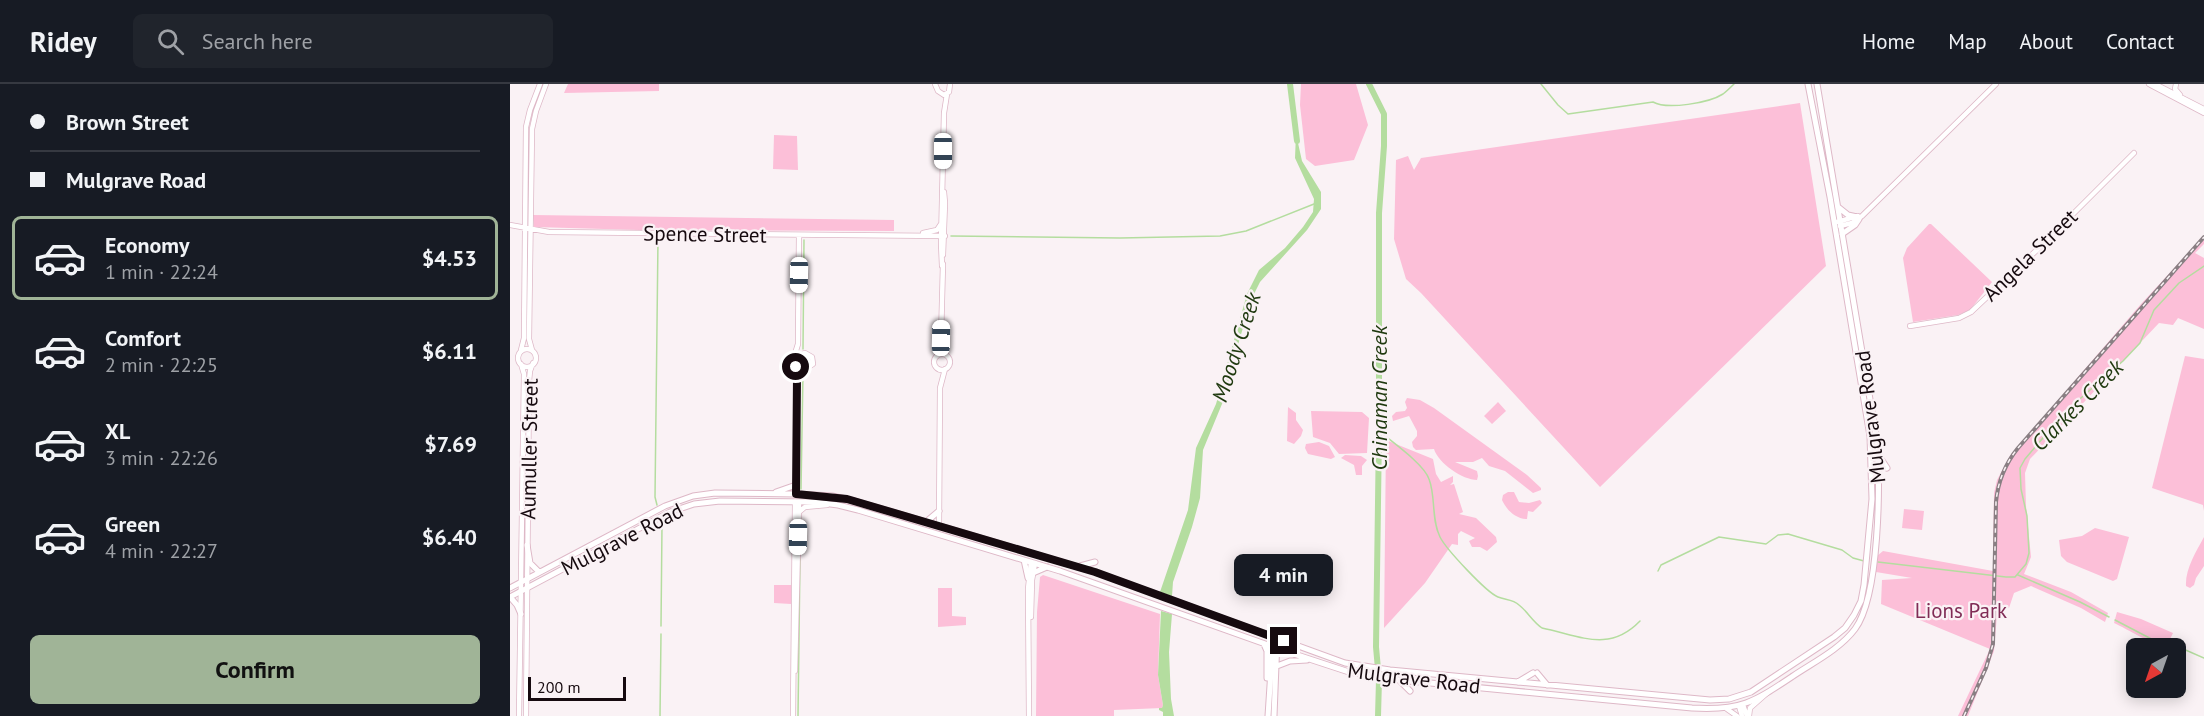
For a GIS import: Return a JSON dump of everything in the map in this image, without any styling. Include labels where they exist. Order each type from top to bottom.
[{"type":"main road","points":[[1808,84],[1838,224]]},
{"type":"main road","points":[[1817,84],[1838,207],[1838,224]]},
{"type":"main road","points":[[1838,207],[1848,215],[1858,218],[1855,225],[1842,234]]},
{"type":"main road","name":"Mulgrave Road","points":[[510,597],[670,512],[688,505],[711,501],[832,504],[1095,582],[1264,644],[1349,672],[1399,680],[1692,708],[1727,709],[1741,705],[1769,691],[1849,636],[1862,616],[1869,594],[1878,504],[1878,454],[1842,234],[1838,224]]},
{"type":"main road","name":"Mulgrave Road","points":[[510,588],[665,506],[686,498],[715,493],[796,494],[847,499],[1095,572],[1339,661],[1381,669],[1710,700],[1739,697],[1758,688],[1844,629],[1859,605],[1864,585],[1872,513],[1873,469],[1838,224]]},
{"type":"main road","points":[[1878,454],[1887,468]]},
{"type":"main road","points":[[768,494],[796,485]]},
{"type":"main road","points":[[796,494],[797,502]]},
{"type":"main road","points":[[926,522],[939,511]]},
{"type":"main road","points":[[938,534],[939,526]]},
{"type":"main road","points":[[527,545],[530,563],[539,572]]},
{"type":"main road","points":[[1033,563],[1035,555]]},
{"type":"main road","points":[[1024,560],[1030,575],[1047,567]]},
{"type":"main road","points":[[1075,567],[1095,562]]},
{"type":"main road","points":[[1095,572],[1095,582]]},
{"type":"main road","points":[[510,597],[518,605],[520,614]]},
{"type":"main road","points":[[1844,629],[1849,636]]},
{"type":"main road","points":[[1270,636],[1277,666],[1274,716]]},
{"type":"main road","points":[[1268,716],[1274,647],[1277,639]]},
{"type":"main road","points":[[1264,644],[1267,651],[1267,678],[1270,685]]},
{"type":"main road","points":[[1277,666],[1290,661],[1311,660]]},
{"type":"main road","points":[[1518,682],[1535,673],[1547,685]]},
{"type":"main road","points":[[1399,680],[1410,691]]},
{"type":"main road","points":[[1739,697],[1741,705]]},
{"type":"street","name":"Aumuller Street","points":[[521,350],[524,342],[526,127],[540,84]]},
{"type":"street","name":"Aumuller Street","points":[[532,350],[529,339],[532,129],[546,84]]},
{"type":"street","points":[[935,84],[940,93],[944,113]]},
{"type":"street","points":[[939,526],[940,388],[934,363],[941,338],[944,113],[950,84]]},
{"type":"street","points":[[1838,224],[1858,218],[1996,84]]},
{"type":"street","points":[[2149,84],[2204,111]]},
{"type":"street","points":[[2157,84],[2169,93],[2185,99],[2204,111]]},
{"type":"street","points":[[2157,84],[2167,87],[2174,84]]},
{"type":"street","points":[[2169,93],[2174,84]]},
{"type":"street","points":[[2174,84],[2176,90],[2185,99]]},
{"type":"street","points":[[940,93],[947,94]]},
{"type":"street","name":"Angela Street","points":[[1910,326],[1959,318],[1971,312],[2134,153]]},
{"type":"street","points":[[941,255],[945,203],[943,189]]},
{"type":"street","points":[[923,233],[937,230],[941,224]]},
{"type":"street","name":"Spence Street","points":[[510,225],[549,232],[900,236],[943,234]]},
{"type":"street","name":"Spence Street","points":[[900,236],[923,233],[943,234]]},
{"type":"street","points":[[796,494],[797,377],[792,362],[798,344],[800,235]]},
{"type":"street","points":[[931,236],[938,242],[942,266]]},
{"type":"street","points":[[524,286],[527,270],[530,270]]},
{"type":"street","points":[[940,388],[945,369],[950,362],[945,355],[941,338]]},
{"type":"street","points":[[798,344],[802,353]]},
{"type":"street","points":[[521,350],[532,350],[535,356],[533,363],[528,366],[521,364],[518,358],[521,350]]},
{"type":"street","points":[[794,357],[802,353],[810,355],[814,361],[811,366],[802,369],[797,377]]},
{"type":"street","points":[[937,356],[945,355]]},
{"type":"street","name":"Aumuller Street","points":[[523,580],[527,545],[529,381],[533,363]]},
{"type":"street","name":"Aumuller Street","points":[[521,364],[524,374],[522,524],[527,650],[526,716]]},
{"type":"street","points":[[795,366],[802,369]]},
{"type":"street","points":[[937,368],[945,369]]},
{"type":"street","points":[[522,524],[526,523],[528,502]]},
{"type":"street","points":[[793,686],[796,663],[799,512],[797,502]]},
{"type":"street","points":[[793,716],[797,502]]},
{"type":"street","points":[[799,512],[805,507],[832,504]]},
{"type":"street","points":[[1029,716],[1030,575],[1033,563]]},
{"type":"street","name":"Aumuller Street","points":[[519,716],[520,614],[523,590]]},
{"type":"street","points":[[520,673],[522,652],[527,650]]},
{"type":"street","points":[[1748,716],[1750,708],[1759,703],[1769,691]]},
{"type":"street","points":[[1741,705],[1748,716]]},
{"type":"street","points":[[1741,705],[1742,716]]},
{"type":"street","points":[[1727,709],[1737,716]]},
{"type":"green space","points":[[568,84],[659,84],[659,91],[564,93]]},
{"type":"green space","points":[[1301,84],[1356,84],[1368,125],[1354,160],[1315,166],[1306,159],[1300,105]]},
{"type":"green space","points":[[1800,103],[1826,266],[1600,487],[1406,279],[1394,239],[1396,160],[1408,156],[1414,170],[1421,158]]},
{"type":"green space","points":[[774,135],[797,136],[798,170],[773,169]]},
{"type":"green space","points":[[533,215],[894,220],[894,231],[639,230],[534,227]]},
{"type":"green space","points":[[1929,224],[1992,282],[1970,310],[1958,315],[1913,322],[1903,258],[1907,248]]},
{"type":"green space","name":"Lions Park","points":[[2204,236],[2204,244],[2195,253],[2204,258],[2204,329],[2178,318],[2173,325],[2159,323],[2030,459],[2025,473],[2031,557],[2024,574],[2071,592],[2108,613],[2105,622],[2081,608],[2031,586],[2014,593],[2009,608],[1998,603],[1994,651],[1968,716],[1958,716],[1990,649],[1881,604],[1882,580],[1912,578],[1876,572],[1877,556],[1883,551],[1993,571],[1994,493],[1997,480],[2010,456],[2141,304]]},
{"type":"green space","points":[[2185,356],[2204,359],[2204,511],[2203,505],[2152,488]]},
{"type":"green space","points":[[1407,398],[1420,400],[1434,408],[1527,475],[1541,490],[1533,493],[1505,471],[1489,466],[1482,458],[1473,462],[1455,462],[1477,471],[1477,480],[1452,470],[1440,460],[1434,449],[1416,450],[1412,442],[1417,436],[1417,431],[1409,416],[1393,421],[1392,416],[1396,412],[1405,411]]},
{"type":"green space","points":[[1498,402],[1506,411],[1492,424],[1484,416]]},
{"type":"green space","points":[[1288,407],[1296,413],[1296,420],[1303,430],[1294,444],[1287,441]]},
{"type":"green space","points":[[1311,411],[1362,412],[1369,418],[1367,453],[1339,454],[1330,443],[1313,437]]},
{"type":"green space","points":[[1386,440],[1433,459],[1436,474],[1441,482],[1453,476],[1453,482],[1450,485],[1454,484],[1463,512],[1459,514],[1476,518],[1496,537],[1497,542],[1487,551],[1480,547],[1472,547],[1469,541],[1475,538],[1461,531],[1458,534],[1458,545],[1452,544],[1425,583],[1384,628]]},
{"type":"green space","points":[[1319,442],[1329,446],[1335,457],[1331,459],[1308,454],[1306,444]]},
{"type":"green space","points":[[1345,455],[1361,456],[1367,460],[1362,466],[1362,475],[1356,475],[1354,465],[1341,458]]},
{"type":"green space","points":[[1514,492],[1519,502],[1529,503],[1540,500],[1542,503],[1533,512],[1528,511],[1527,519],[1519,517],[1509,510],[1502,500],[1503,495]]},
{"type":"green space","points":[[1904,509],[1924,511],[1922,530],[1902,528]]},
{"type":"green space","points":[[2095,528],[2129,537],[2117,579],[2113,581],[2067,562],[2061,556],[2059,540],[2082,536]]},
{"type":"green space","points":[[2204,537],[2204,566],[2190,588],[2186,586],[2187,573]]},
{"type":"green space","points":[[1043,575],[1160,614],[1158,675],[1162,708],[1114,710],[1114,716],[1036,716],[1037,612],[1040,577]]},
{"type":"green space","points":[[774,585],[791,585],[791,604],[774,603]]},
{"type":"green space","points":[[938,588],[952,588],[952,616],[966,617],[966,625],[938,627]]},
{"type":"green space","points":[[2117,612],[2141,619],[2173,633],[2170,638],[2142,638],[2114,623]]},
{"type":"water","points":[[1296,134],[1302,161],[1321,192],[1321,209],[1307,230],[1260,282],[1251,300],[1229,376],[1229,387],[1203,450],[1200,498],[1173,582],[1172,596],[1160,592],[1188,510],[1196,448],[1216,404],[1247,294],[1259,270],[1285,248],[1313,212],[1314,199],[1295,158]]},
{"type":"water","points":[[1161,611],[1172,614],[1169,652],[1174,716],[1163,716],[1163,712],[1159,710],[1163,705],[1158,675]]},
{"type":"waterway","name":"Moody Creek","points":[[1290,84],[1297,141]]},
{"type":"waterway","name":"Chinaman Creek","points":[[1369,84],[1384,114],[1379,213],[1376,647],[1379,680],[1378,716]]},
{"type":"waterway","points":[[1541,84],[1568,114],[1653,102],[1668,105],[1698,103],[1723,94],[1734,84]]},
{"type":"waterway","points":[[951,236],[1120,238],[1220,236],[1246,231],[1314,204]]},
{"type":"waterway","points":[[657,505],[655,497],[658,239]]},
{"type":"waterway","points":[[803,349],[804,240]]},
{"type":"waterway","name":"Clarkes Creek","points":[[1878,562],[2015,577],[2026,564],[2029,553],[2027,516],[2021,489],[2020,468],[2025,459],[2065,412],[2140,343],[2154,310],[2179,283],[2204,266]]},
{"type":"waterway","points":[[801,489],[803,373]]},
{"type":"waterway","name":"Clarkes Creek","points":[[1379,431],[1426,473],[1431,486],[1435,523],[1440,537],[1467,570],[1492,593],[1517,603],[1542,628],[1582,638],[1594,640],[1617,637],[1640,621]]},
{"type":"waterway","points":[[661,626],[662,525]]},
{"type":"waterway","name":"Clarkes Creek","points":[[1658,571],[1661,565],[1719,537],[1766,544],[1778,535],[1788,534],[1842,550],[1853,558],[1864,561]]},
{"type":"waterway","points":[[800,536],[801,547]]},
{"type":"waterway","points":[[798,716],[800,559]]},
{"type":"waterway","points":[[2018,575],[2109,617]]},
{"type":"waterway","points":[[2115,620],[2161,644],[2181,648],[2204,658]]},
{"type":"waterway","points":[[660,716],[661,634]]},
{"type":"railway","points":[[1964,716],[1986,668],[1993,644],[1996,502],[2000,480],[2009,460],[2204,237]]},
{"type":"route","points":[[796,367],[802,369],[797,377],[796,494],[847,499],[1095,572],[1284,641]]}]
